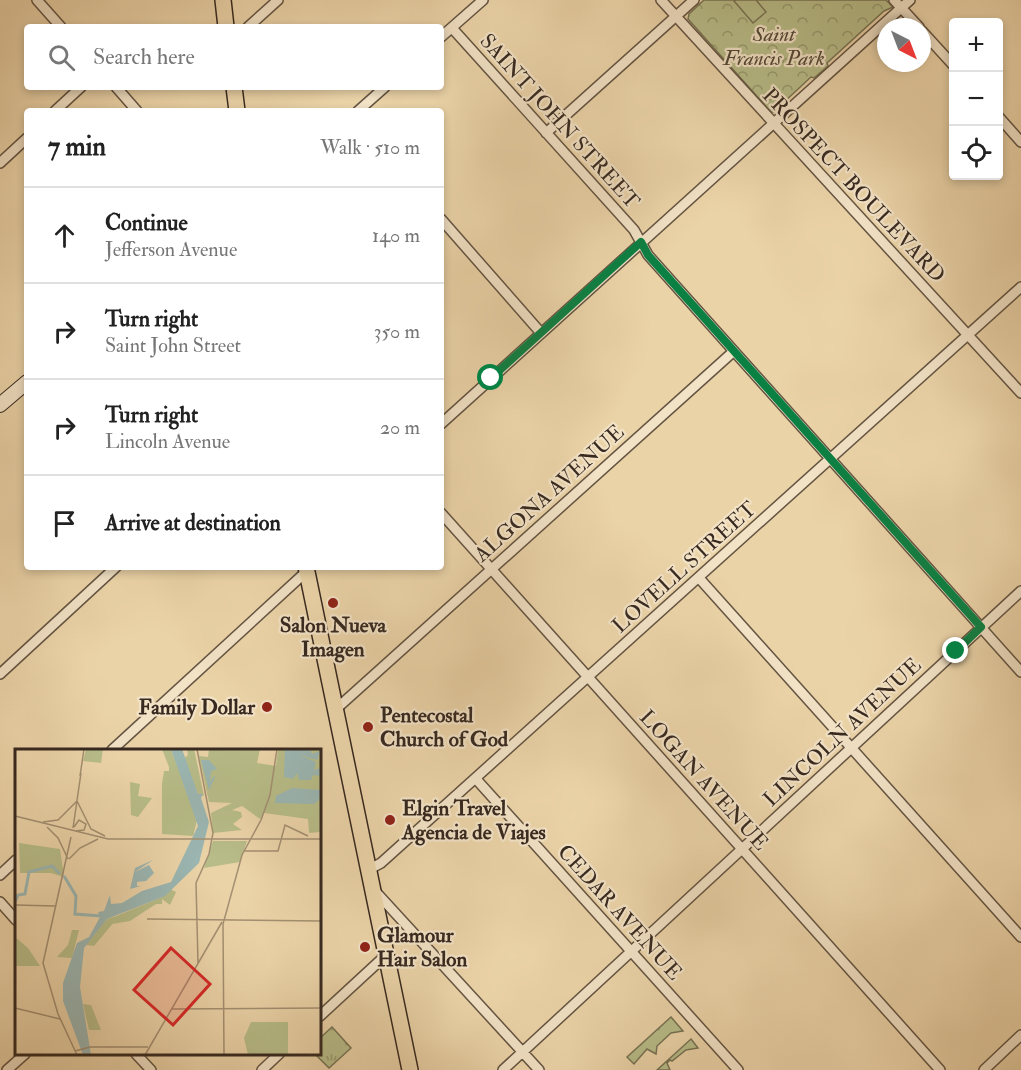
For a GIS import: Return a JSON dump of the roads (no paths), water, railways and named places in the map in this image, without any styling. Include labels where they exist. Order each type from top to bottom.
[{"type":"main road","points":[[223,0],[226,24]]},
{"type":"main road","points":[[234,90],[237,108]]},
{"type":"main road","points":[[0,405],[24,385]]},
{"type":"main road","points":[[307,570],[410,1070]]},
{"type":"street","points":[[37,0],[59,24]]},
{"type":"street","points":[[251,24],[278,0]]},
{"type":"street","points":[[444,35],[483,0]]},
{"type":"street","name":"PROSPECT BOULEVARD","points":[[661,0],[772,124],[1021,393]]},
{"type":"street","points":[[546,133],[694,0]]},
{"type":"street","points":[[894,0],[911,18]]},
{"type":"street","points":[[444,421],[910,0]]},
{"type":"street","name":"SAINT JOHN STREET","points":[[452,28],[634,230],[648,255],[1021,672]]},
{"type":"street","points":[[931,41],[949,61]]},
{"type":"street","points":[[58,108],[78,90]]},
{"type":"street","points":[[119,90],[134,108]]},
{"type":"street","points":[[361,108],[382,90]]},
{"type":"street","points":[[1003,121],[1021,141]]},
{"type":"street","points":[[0,163],[24,141]]},
{"type":"street","points":[[444,222],[541,333]]},
{"type":"street","name":"LOVELL STREET","points":[[368,870],[381,863],[476,779],[1021,287]]},
{"type":"street","name":"ALGONA AVENUE","points":[[335,710],[735,351]]},
{"type":"street","name":"LOGAN AVENUE","points":[[444,516],[940,1070]]},
{"type":"street","points":[[0,674],[113,570]]},
{"type":"street","points":[[113,749],[306,570]]},
{"type":"street","points":[[699,578],[1021,937]]},
{"type":"street","name":"LINCOLN AVENUE","points":[[503,1070],[1021,591]]},
{"type":"street","name":"CEDAR AVENUE","points":[[476,779],[738,1070]]},
{"type":"street","points":[[0,875],[15,861]]},
{"type":"street","points":[[371,887],[539,1070]]},
{"type":"street","points":[[0,902],[15,919]]},
{"type":"street","points":[[321,1015],[385,956]]},
{"type":"street","points":[[984,1070],[1021,1035]]},
{"type":"street","points":[[7,1070],[23,1055]]},
{"type":"street","points":[[138,1055],[151,1070]]},
{"type":"street","points":[[262,1070],[277,1055]]},
{"type":"place","name":"Salon Nueva Imagen","points":[[333,603]]},
{"type":"place","name":"Family Dollar","points":[[267,707]]},
{"type":"place","name":"Pentecostal Church of God","points":[[368,727]]},
{"type":"place","name":"Elgin Travel Agencia de Viajes","points":[[390,820]]},
{"type":"place","name":"Glamour Hair Salon","points":[[365,947]]},
{"type":"park label","name":"Saint Francis Park","points":[[774,46]]}]
